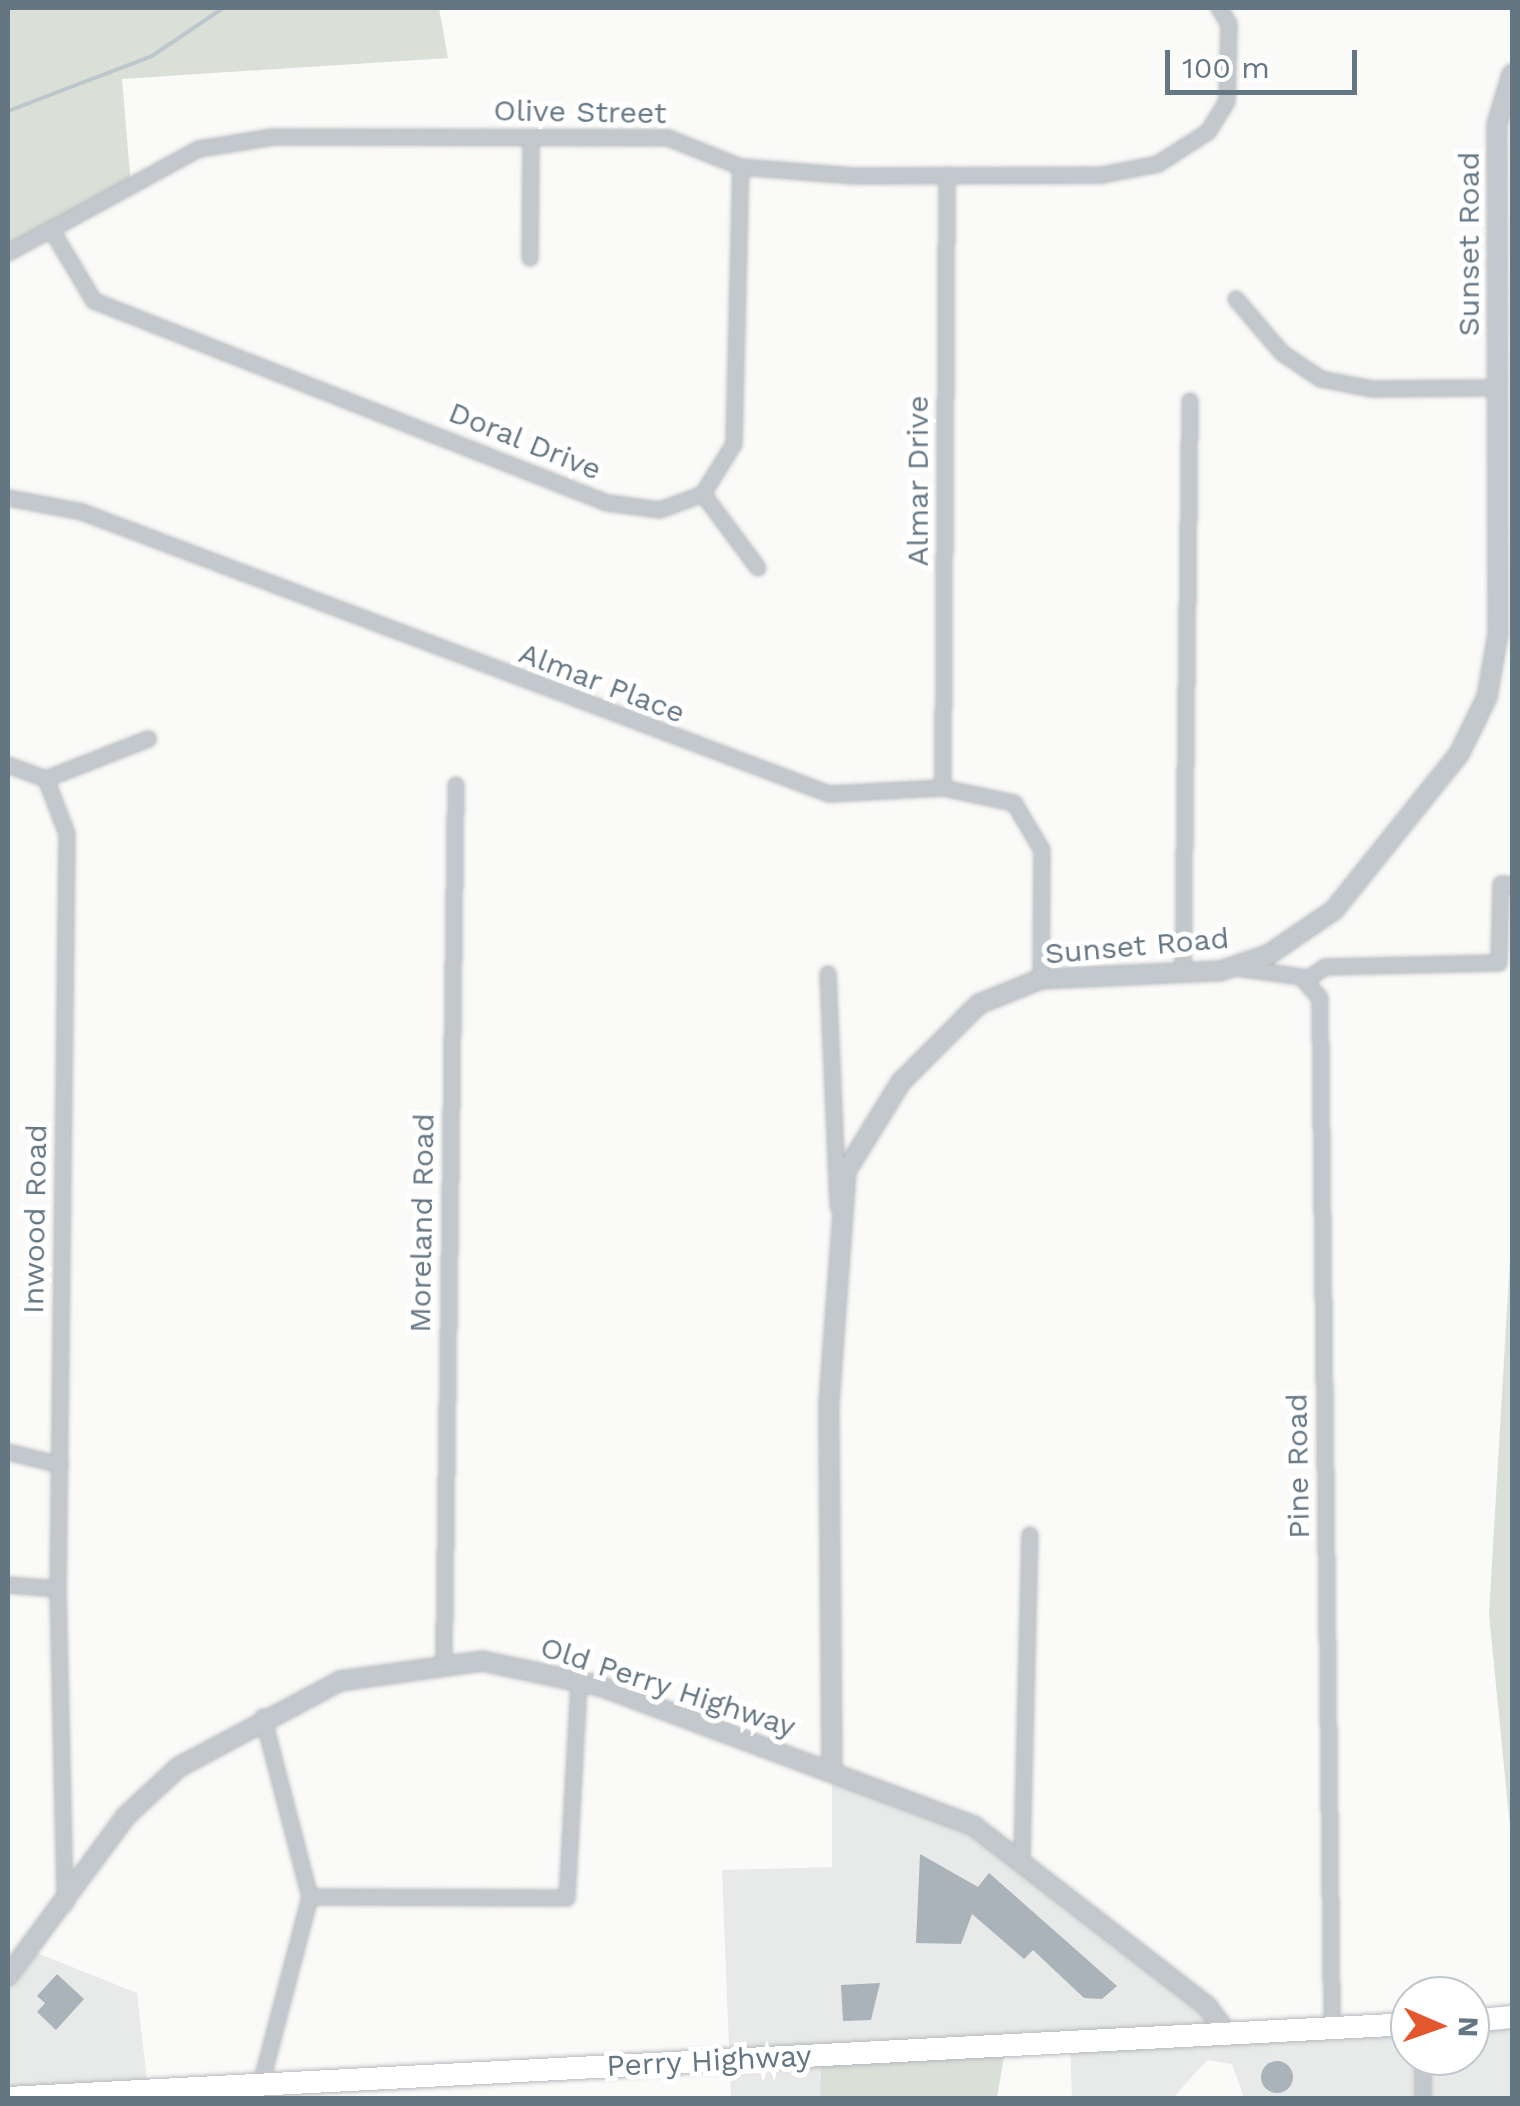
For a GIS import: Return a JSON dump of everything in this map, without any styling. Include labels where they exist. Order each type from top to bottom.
[{"type":"main road","name":"Perry Highway","points":[[8,2098],[276,2089],[1390,2025]]},
{"type":"street","name":"Olive Street","points":[[8,253],[199,149],[272,138],[668,138],[741,167],[947,175],[1102,175],[1158,164],[1208,132],[1228,102],[1228,24],[1219,8]]},
{"type":"street","name":"Sunset Road","points":[[832,1772],[828,1403],[838,1207],[865,1132],[926,1052],[979,1004],[1041,979],[1236,968],[1334,910],[1449,768],[1483,710],[1498,634],[1496,124],[1512,74]]},
{"type":"street","points":[[530,258],[531,138]]},
{"type":"street","points":[[741,167],[734,444],[703,494],[758,568]]},
{"type":"street","name":"Almar Drive","points":[[943,788],[947,175]]},
{"type":"street","name":"Doral Drive","points":[[51,229],[94,301],[607,503],[660,510],[703,494]]},
{"type":"street","points":[[1236,299],[1282,352],[1321,378],[1373,389],[1498,388]]},
{"type":"street","points":[[1183,973],[1190,400]]},
{"type":"street","name":"Almar Place","points":[[8,498],[82,512],[829,794],[943,788],[1014,803],[1032,822],[1042,850],[1041,979]]},
{"type":"street","points":[[8,765],[46,779],[148,739]]},
{"type":"street","name":"Inwood Road","points":[[46,779],[67,834],[58,1589],[65,1904]]},
{"type":"street","name":"Moreland Road","points":[[444,1661],[456,786]]},
{"type":"street","points":[[1236,968],[1306,980],[1326,967],[1499,962],[1500,884],[1512,885]]},
{"type":"street","points":[[828,974],[838,1207]]},
{"type":"street","name":"Pine Road","points":[[1306,980],[1321,1007],[1332,2028]]},
{"type":"street","points":[[8,1452],[60,1464]]},
{"type":"street","points":[[1022,1858],[1030,1535]]},
{"type":"street","points":[[8,1585],[58,1589]]},
{"type":"street","name":"Old Perry Highway","points":[[8,1976],[149,1790],[264,1717],[340,1681],[444,1661],[579,1680],[956,1818],[1022,1858],[1145,1965],[1206,2005],[1228,2034]]},
{"type":"street","points":[[310,1898],[567,1898],[579,1680]]},
{"type":"street","points":[[264,1717],[280,1812],[310,1898],[276,2089]]},
{"type":"shaded area","points":[[8,8],[439,8],[448,58],[122,79],[131,186],[8,253]]},
{"type":"shaded area","points":[[1512,1225],[1512,1818],[1510,1827],[1489,1614]]},
{"type":"shaded area","points":[[832,1772],[955,1818],[1222,2023],[1390,2024],[1390,2076],[1490,2076],[1490,2019],[1512,2017],[1512,2098],[1244,2098],[1232,2064],[1207,2060],[1173,2098],[1072,2098],[1070,2043],[821,2056],[820,2098],[731,2098],[722,1870],[832,1867]]},
{"type":"shaded area","points":[[32,1951],[137,1993],[148,2090],[282,2083],[285,2098],[8,2098],[8,1976]]},
{"type":"shaded area","points":[[1006,2045],[997,2098],[820,2098],[821,2055]]},
{"type":"building","points":[[920,1854],[978,1887],[989,1873],[1117,1986],[1102,1999],[1084,1998],[1033,1950],[1024,1959],[972,1914],[961,1944],[916,1943]]},
{"type":"building","points":[[57,1974],[84,1999],[56,2030],[37,2012],[45,2003],[37,1996]]},
{"type":"building","points":[[880,1983],[871,2020],[843,2021],[841,1985]]},
{"type":"building","points":[[1277,2061],[1288,2066],[1293,2077],[1288,2088],[1277,2093],[1266,2088],[1261,2077],[1266,2066]]},
{"type":"waterway","points":[[8,111],[152,56],[223,8]]}]
